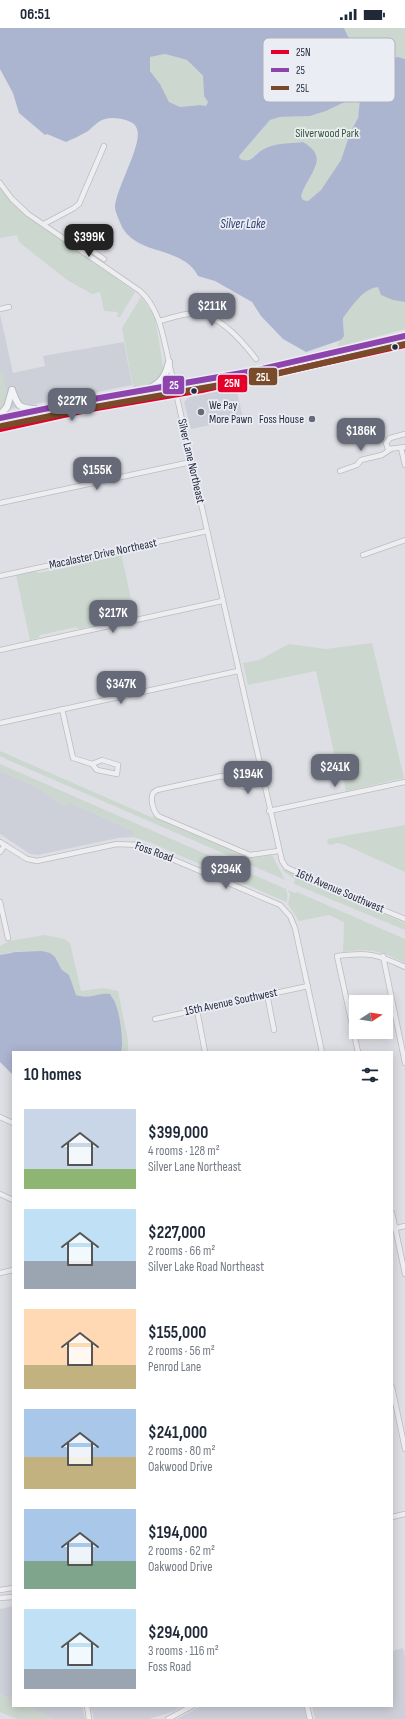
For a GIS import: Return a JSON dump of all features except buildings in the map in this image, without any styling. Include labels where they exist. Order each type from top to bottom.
[{"type":"main road","points":[[0,417],[266,369],[405,336]]},
{"type":"main road","points":[[0,429],[91,409],[222,386],[405,345]]},
{"type":"main road","points":[[144,390],[161,381],[167,372],[169,362]]},
{"type":"main road","points":[[0,417],[7,407],[12,390],[18,405],[23,409],[46,409]]},
{"type":"street","points":[[44,224],[79,204],[104,146]]},
{"type":"street","name":"Silver Lane Northeast","points":[[0,183],[20,207],[140,291],[150,301],[159,321],[269,811]]},
{"type":"street","points":[[74,245],[79,242],[104,259]]},
{"type":"street","points":[[0,309],[9,307]]},
{"type":"street","points":[[159,321],[192,313],[212,317],[224,325],[256,359]]},
{"type":"street","points":[[391,450],[386,446],[387,440],[405,434]]},
{"type":"street","points":[[340,471],[357,465],[361,460],[382,455],[391,450],[403,448],[405,465]]},
{"type":"street","points":[[0,503],[191,462]]},
{"type":"street","name":"Macalaster Drive Northeast","points":[[0,576],[207,531]]},
{"type":"street","points":[[363,555],[405,540]]},
{"type":"street","points":[[0,650],[222,601]]},
{"type":"street","points":[[0,722],[238,671]]},
{"type":"street","points":[[62,709],[73,758],[92,764],[97,770],[117,774],[118,765],[102,760],[92,764]]},
{"type":"street","points":[[263,783],[244,787],[222,776],[157,790],[152,796],[156,814],[250,855],[278,851]]},
{"type":"street","points":[[239,784],[262,778]]},
{"type":"street","points":[[269,811],[405,782]]},
{"type":"street","name":"16th Avenue Southwest","points":[[269,811],[278,851],[286,867],[332,889],[405,919]]},
{"type":"street","points":[[0,852],[2,843]]},
{"type":"street","name":"Foss Road","points":[[2,843],[27,859],[34,861],[117,844],[139,844],[276,903],[288,913],[293,922],[322,1051]]},
{"type":"street","points":[[0,902],[8,938]]},
{"type":"street","points":[[358,1051],[337,956],[362,953],[383,956],[405,966]]},
{"type":"street","points":[[383,956],[405,1063]]},
{"type":"street","name":"15th Avenue Southwest","points":[[155,1019],[308,986]]},
{"type":"street","points":[[267,994],[274,1030]]},
{"type":"street","points":[[197,1010],[205,1051]]},
{"type":"street","points":[[0,1117],[12,1123]]},
{"type":"street","points":[[0,1194],[12,1200]]},
{"type":"street","points":[[405,1226],[394,1229],[405,1274]]},
{"type":"street","points":[[0,1273],[12,1270]]},
{"type":"street","points":[[393,1400],[405,1449]]},
{"type":"street","points":[[393,1517],[405,1514]]},
{"type":"street","points":[[0,1590],[12,1588]]},
{"type":"street","points":[[0,1598],[12,1597]]},
{"type":"street","points":[[87,1707],[89,1719]]},
{"type":"street","points":[[168,1719],[190,1707]]},
{"type":"street","points":[[307,1707],[310,1719]]},
{"type":"shaded area","points":[[0,314],[13,373],[45,366],[43,356],[124,342],[132,385],[0,411]]},
{"type":"shaded area","points":[[236,387],[243,418],[191,429],[184,402],[186,400],[190,397]]},
{"type":"shaded area","points":[[0,771],[33,785],[65,806],[69,802],[133,831],[133,837],[118,838],[38,855],[30,854],[0,834]]},
{"type":"shaded area","points":[[12,1606],[12,1700],[0,1694],[0,1609]]},
{"type":"shaded area","points":[[403,1648],[405,1656],[405,1719],[315,1719],[312,1707],[393,1707],[393,1651]]},
{"type":"shaded area","points":[[28,1707],[82,1707],[85,1719],[54,1719]]},
{"type":"shaded area","points":[[90,1707],[180,1707],[172,1712],[149,1719],[94,1719]]},
{"type":"shaded area","points":[[199,1707],[304,1707],[307,1719],[177,1719]]},
{"type":"green space","points":[[344,28],[405,28],[405,59],[395,58],[395,38],[350,38]]},
{"type":"green space","points":[[165,54],[187,60],[203,77],[204,96],[208,102],[206,106],[200,105],[180,107],[169,102],[160,84],[150,71],[150,57]]},
{"type":"green space","name":"Silverwood Park","points":[[345,102],[360,102],[358,118],[350,133],[341,160],[321,190],[308,201],[303,200],[301,196],[304,186],[316,167],[303,142],[267,147],[250,159],[240,159],[239,156],[270,120],[280,117],[310,116],[326,111]]},
{"type":"green space","points":[[0,186],[25,214],[135,292],[120,317],[117,317],[118,312],[104,311],[100,292],[92,294],[67,280],[19,242],[17,235],[0,238]]},
{"type":"green space","points":[[378,286],[393,300],[405,302],[405,329],[338,347],[338,343],[341,341],[343,335],[343,318],[362,294],[367,290]]},
{"type":"green space","points":[[141,297],[152,312],[155,319],[164,371],[156,381],[133,387],[122,328]]},
{"type":"green space","points":[[0,371],[3,373],[8,402],[0,411]]},
{"type":"green space","points":[[121,553],[135,617],[79,629],[76,627],[40,635],[38,638],[30,640],[16,575],[35,571],[39,573],[75,566],[78,562]]},
{"type":"green space","points":[[372,643],[404,778],[346,791],[341,769],[337,766],[316,671],[248,685],[243,663],[259,660],[289,644],[326,649]]},
{"type":"green space","points":[[0,751],[153,818],[153,816],[252,858],[272,855],[285,880],[8,760],[0,756]]},
{"type":"green space","points":[[0,764],[286,889],[288,896],[287,900],[286,902],[149,842],[133,837],[133,831],[69,802],[65,806],[33,785],[0,771]]},
{"type":"green space","points":[[405,825],[405,872],[345,845],[338,843],[330,845],[327,842],[328,839]]},
{"type":"green space","points":[[285,869],[304,880],[405,923],[405,930],[294,884],[295,879],[283,871]]},
{"type":"green space","points":[[288,890],[295,893],[297,892],[405,939],[405,963],[382,953],[361,950],[343,952],[344,922],[329,915],[299,921],[288,904],[290,895]]},
{"type":"green space","points":[[45,935],[64,939],[70,943],[81,991],[103,988],[118,991],[128,1040],[128,1051],[121,1051],[122,1035],[120,1022],[116,1004],[110,994],[89,997],[76,995],[55,957],[35,952],[21,951],[0,955],[0,946],[9,941]]},
{"type":"green space","points":[[0,1694],[12,1700],[12,1707],[28,1707],[54,1719],[17,1719],[0,1712]]},
{"type":"water","name":"Silver Lake","points":[[0,28],[344,28],[349,38],[263,38],[263,102],[345,102],[326,111],[310,116],[280,117],[270,120],[239,156],[240,159],[247,160],[267,147],[303,142],[311,148],[316,155],[317,161],[301,196],[303,200],[308,201],[321,190],[341,160],[350,133],[358,118],[360,102],[395,102],[395,58],[405,59],[405,302],[393,300],[381,295],[378,287],[367,291],[358,299],[343,318],[344,336],[341,340],[306,352],[283,339],[261,316],[252,302],[215,281],[198,276],[191,266],[182,260],[139,243],[129,236],[122,227],[115,207],[116,199],[136,145],[138,136],[137,129],[134,124],[121,119],[105,119],[98,122],[88,131],[66,142],[47,134],[45,135],[19,113],[13,93],[0,69]],"holes":[[[165,54],[187,60],[203,76],[204,96],[208,102],[206,106],[200,105],[180,107],[169,102],[160,84],[150,71],[150,57]]]},
{"type":"water","points":[[42,951],[50,953],[55,957],[62,970],[69,975],[76,995],[86,997],[110,994],[116,1004],[120,1022],[122,1035],[121,1051],[12,1051],[12,1074],[0,1062],[0,955],[15,952]]},
{"type":"transit line","name":"25","points":[[0,418],[88,400],[253,371],[405,336]]},
{"type":"transit line","name":"25L","points":[[2,426],[89,408],[254,379],[405,344]]},
{"type":"transit line","name":"25N","points":[[0,429],[91,409],[202,390],[405,345]]},
{"type":"place","name":"We Pay More Pawn","points":[[201,412]]},
{"type":"place","name":"Foss House","points":[[312,419]]}]
